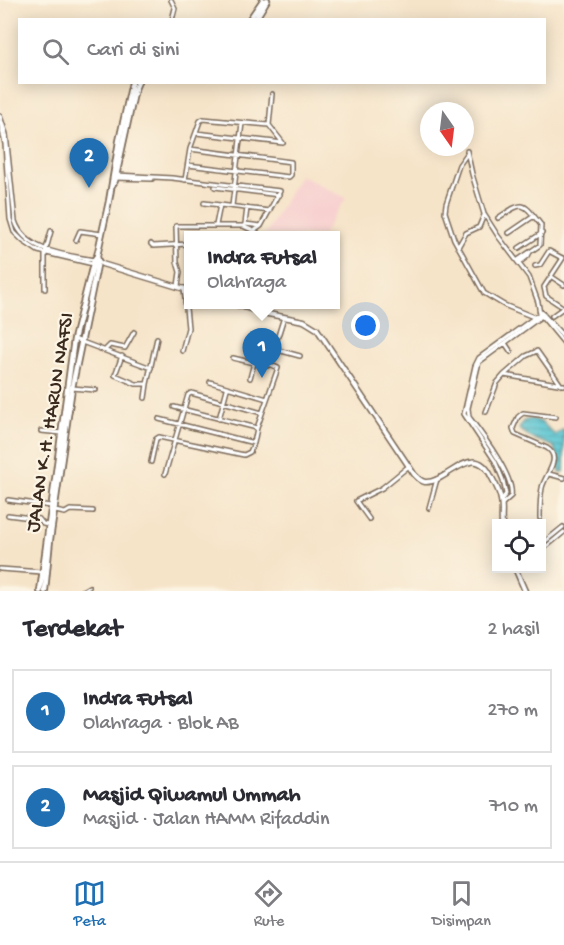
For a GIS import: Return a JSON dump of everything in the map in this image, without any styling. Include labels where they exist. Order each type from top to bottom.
[{"type":"main road","points":[[251,18],[265,0]]},
{"type":"main road","points":[[256,18],[265,0]]},
{"type":"main road","points":[[114,176],[132,84]]},
{"type":"main road","points":[[114,176],[137,84]]},
{"type":"main road","name":"JALAN K.H. HARUN NAFSI","points":[[42,591],[42,572],[77,340],[97,262],[114,176]]},
{"type":"main road","name":"JALAN K.H. HARUN NAFSI","points":[[64,429],[72,388],[77,340]]},
{"type":"main road","name":"JALAN K.H. HARUN NAFSI","points":[[42,591],[48,525],[53,508]]},
{"type":"street","points":[[171,0],[175,8],[172,18]]},
{"type":"street","points":[[196,133],[282,143],[270,125],[272,94]]},
{"type":"street","points":[[0,116],[6,134],[9,183]]},
{"type":"street","points":[[184,180],[190,149],[200,121],[204,118],[270,125]]},
{"type":"street","points":[[0,123],[17,228],[21,234],[45,251],[97,262],[184,288]]},
{"type":"street","points":[[232,206],[242,123]]},
{"type":"street","points":[[188,165],[289,177],[291,175],[291,162],[190,149]]},
{"type":"street","points":[[564,338],[540,315],[504,305],[484,293],[458,247],[445,212],[459,165],[467,152],[484,214],[532,282],[540,315],[564,343]]},
{"type":"street","points":[[114,176],[184,180],[280,193],[261,226],[176,226],[177,262],[180,272],[178,285]]},
{"type":"street","points":[[0,184],[9,183]]},
{"type":"street","points":[[204,203],[270,211]]},
{"type":"street","points":[[216,225],[220,205]]},
{"type":"street","points":[[498,218],[521,205],[527,207],[541,225],[540,245],[519,262]]},
{"type":"street","points":[[245,225],[247,208]]},
{"type":"street","points":[[458,247],[466,233],[481,224],[484,214]]},
{"type":"street","points":[[509,233],[534,216]]},
{"type":"street","points":[[45,289],[45,251],[51,231]]},
{"type":"street","points":[[76,240],[80,231],[102,234]]},
{"type":"street","points":[[519,248],[542,233]]},
{"type":"street","points":[[151,244],[153,246],[184,244]]},
{"type":"street","points":[[540,245],[563,259],[544,287],[546,296],[563,308],[552,316]]},
{"type":"street","points":[[535,266],[540,265],[549,251]]},
{"type":"street","points":[[552,277],[564,285]]},
{"type":"street","points":[[182,351],[188,328],[188,309]]},
{"type":"street","points":[[250,309],[304,321],[321,334],[414,474],[424,482],[437,478],[465,463],[478,463],[488,470],[501,502],[502,519]]},
{"type":"street","points":[[507,483],[499,459],[468,412],[479,362],[540,315]]},
{"type":"street","points":[[501,502],[511,496],[512,490],[465,417],[465,407],[478,358],[540,315]]},
{"type":"street","points":[[269,364],[284,316]]},
{"type":"street","points":[[106,349],[109,345],[125,348],[134,332]]},
{"type":"street","points":[[145,398],[157,339]]},
{"type":"street","points":[[77,340],[106,349],[151,368]]},
{"type":"street","points":[[505,343],[511,352]]},
{"type":"street","points":[[274,349],[300,356]]},
{"type":"street","points":[[486,412],[496,383],[526,356],[537,351],[562,385]]},
{"type":"street","points":[[122,356],[115,375],[136,384],[147,384]]},
{"type":"street","points":[[151,462],[158,437],[244,455],[250,452],[278,368],[269,364],[267,366],[233,358]]},
{"type":"street","points":[[250,378],[254,363]]},
{"type":"street","points":[[504,375],[562,385]]},
{"type":"street","points":[[210,382],[267,399]]},
{"type":"street","points":[[72,388],[96,390]]},
{"type":"street","points":[[219,419],[227,388]]},
{"type":"street","points":[[165,474],[187,396],[191,393],[262,413]]},
{"type":"street","points":[[174,407],[257,428]]},
{"type":"street","points":[[540,518],[542,487],[553,461],[551,451],[515,434],[513,428],[523,412],[556,417]]},
{"type":"street","points":[[159,419],[254,443]]},
{"type":"street","points":[[41,431],[64,429]]},
{"type":"street","points":[[369,519],[356,501],[382,488],[409,466]]},
{"type":"street","points":[[549,474],[564,478]]},
{"type":"street","points":[[429,508],[437,478]]},
{"type":"street","points":[[8,500],[53,508],[65,513],[70,510],[93,512]]},
{"type":"street","points":[[8,515],[39,519],[43,524],[48,525]]},
{"type":"street","points":[[546,546],[564,529],[564,521]]},
{"type":"street","points":[[546,541],[564,529]]},
{"type":"street","points":[[0,569],[42,572]]},
{"type":"street","points":[[517,573],[525,591]]},
{"type":"street","points":[[82,591],[89,587]]},
{"type":"shaded area","points":[[300,175],[346,198],[325,231],[267,231]]},
{"type":"water","points":[[531,419],[542,423],[555,435],[564,429],[564,472],[560,473],[553,446],[532,438],[519,429],[524,421]]},
{"type":"place","name":"Masjid Qiwamul Ummah","points":[[89,188]]},
{"type":"place","name":"Indra Futsal","points":[[262,378]]}]
